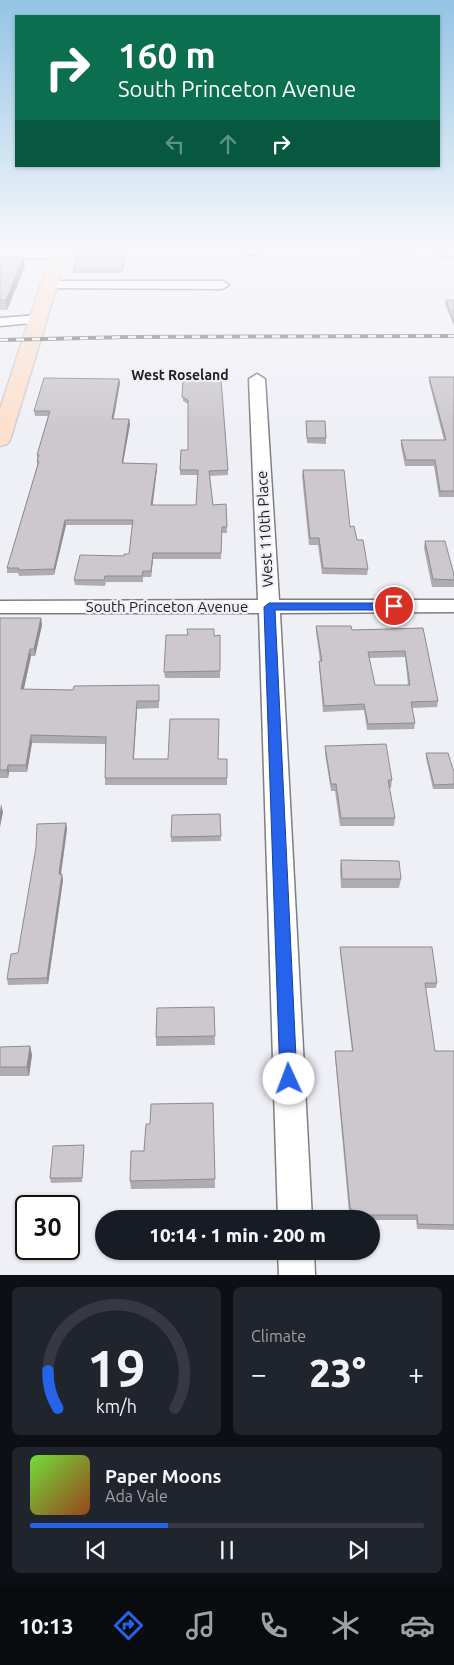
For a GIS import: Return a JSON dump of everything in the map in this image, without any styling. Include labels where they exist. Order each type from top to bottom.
[{"type":"main road","points":[[0,440],[41,310]]},
{"type":"street","points":[[0,322],[38,320]]},
{"type":"street","name":"West 110th Place","points":[[257,379],[269,607],[295,1210]]},
{"type":"street","name":"South Princeton Avenue","points":[[0,607],[454,606]]},
{"type":"street","points":[[296,1260],[297,1275]]},
{"type":"building","points":[[449,310],[454,310],[454,322]]},
{"type":"building","points":[[429,377],[454,377],[454,491],[440,491],[435,460],[406,460],[401,440],[446,440]]},
{"type":"building","points":[[44,378],[119,379],[112,419],[129,419],[122,463],[157,464],[151,505],[196,505],[198,470],[180,470],[181,450],[188,450],[188,400],[182,397],[183,379],[221,379],[228,470],[209,471],[213,505],[226,504],[227,527],[222,527],[221,553],[153,553],[151,571],[143,571],[142,576],[105,576],[104,580],[74,580],[80,555],[124,556],[124,554],[129,554],[133,520],[65,520],[54,569],[18,570],[19,568],[7,568],[39,461],[37,461],[39,455],[37,455],[50,411],[34,411]]},
{"type":"building","points":[[306,421],[325,421],[326,438],[307,438]]},
{"type":"building","points":[[303,470],[344,470],[350,527],[354,526],[357,540],[363,540],[368,569],[323,568],[319,538],[310,538]]},
{"type":"building","points":[[425,541],[445,541],[454,580],[433,579]]},
{"type":"building","points":[[0,618],[41,618],[34,649],[30,649],[21,689],[73,690],[74,686],[159,685],[159,701],[137,701],[133,759],[168,759],[170,719],[219,719],[218,759],[227,759],[227,778],[105,778],[106,737],[31,735],[26,765],[8,765],[7,770],[0,770]]},
{"type":"building","points":[[316,626],[351,626],[352,630],[423,628],[438,701],[411,702],[415,723],[368,724],[364,704],[324,706],[319,661],[322,661]],"holes":[[[405,651],[410,685],[375,685],[368,652]]]},
{"type":"building","points":[[187,629],[214,629],[214,636],[220,635],[220,671],[164,672],[166,635],[188,635]]},
{"type":"building","points":[[386,744],[392,780],[388,780],[395,818],[341,818],[336,784],[331,784],[325,746]]},
{"type":"building","points":[[426,753],[448,753],[454,772],[454,784],[434,785]]},
{"type":"building","points":[[220,814],[221,836],[171,837],[172,815]]},
{"type":"building","points":[[66,823],[59,874],[62,874],[47,978],[7,979],[11,954],[18,953],[36,847],[37,824]]},
{"type":"building","points":[[341,860],[399,861],[401,879],[342,879]]},
{"type":"building","points":[[340,947],[432,947],[437,983],[425,983],[435,1051],[454,1051],[454,1225],[418,1224],[417,1215],[380,1215],[380,1210],[353,1210],[350,1208],[335,1051],[353,1051]]},
{"type":"building","points":[[214,1007],[215,1036],[156,1037],[157,1008]]},
{"type":"building","points":[[30,1046],[27,1067],[0,1067],[0,1047]]},
{"type":"building","points":[[213,1103],[215,1179],[130,1181],[131,1151],[144,1151],[146,1124],[150,1124],[151,1104]]},
{"type":"building","points":[[84,1145],[82,1178],[50,1178],[53,1146]]},
{"type":"railway","points":[[0,340],[128,337],[454,336]]},
{"type":"district","name":"West Roseland","points":[[180,375]]},
{"type":"route","points":[[289,1079],[269,607],[394,606]]}]
